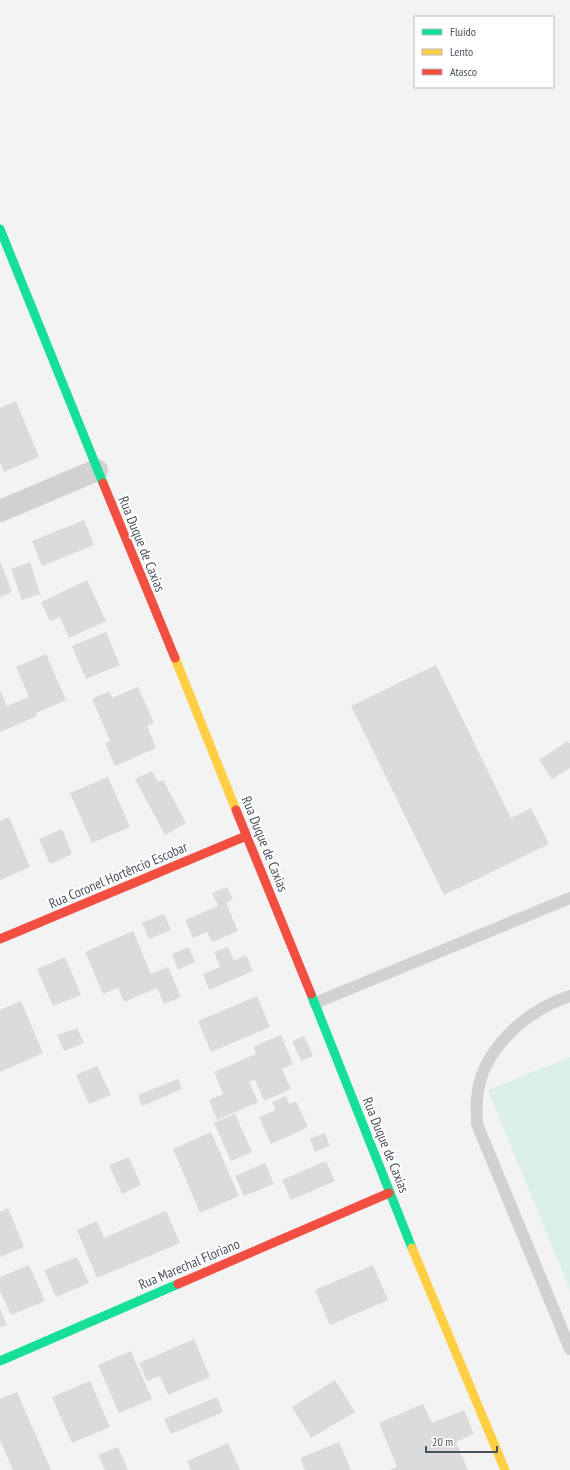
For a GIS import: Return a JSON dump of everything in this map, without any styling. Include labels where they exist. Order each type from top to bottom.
[{"type":"street","name":"Rua Duque de Caxias","points":[[0,229],[315,1003],[389,1193],[504,1470]]},
{"type":"street","points":[[0,511],[97,470]]},
{"type":"street","name":"Rua Coronel Hortêncio Escobar","points":[[0,939],[246,836]]},
{"type":"street","name":"Rua Marechal Floriano","points":[[0,1361],[389,1193]]},
{"type":"lane","points":[[315,1003],[570,898]]},
{"type":"lane","points":[[570,996],[551,1002],[520,1022],[496,1048],[484,1073],[477,1098],[478,1124],[570,1348]]},
{"type":"green space","points":[[570,1057],[570,1290],[488,1090]]},
{"type":"building","points":[[16,401],[39,457],[4,472],[0,463],[0,408]]},
{"type":"building","points":[[84,520],[94,545],[42,566],[32,541]]},
{"type":"building","points":[[0,561],[12,592],[0,597]]},
{"type":"building","points":[[30,562],[40,594],[22,600],[11,569]]},
{"type":"building","points":[[87,580],[106,621],[69,638],[60,617],[50,621],[41,602]]},
{"type":"building","points":[[106,632],[120,665],[86,679],[72,646]]},
{"type":"building","points":[[46,654],[66,700],[36,713],[37,716],[0,732],[0,690],[7,706],[29,697],[16,667]]},
{"type":"building","points":[[436,665],[511,818],[531,808],[549,844],[444,895],[351,706]]},
{"type":"building","points":[[138,687],[154,723],[147,726],[156,748],[115,766],[105,743],[110,741],[92,699],[109,691],[112,698]]},
{"type":"building","points":[[568,741],[570,744],[570,768],[552,779],[539,760]]},
{"type":"building","points":[[152,771],[158,782],[163,780],[186,823],[165,835],[135,779]]},
{"type":"building","points":[[108,777],[130,827],[92,843],[70,793]]},
{"type":"building","points":[[9,817],[30,867],[0,880],[0,821]]},
{"type":"building","points":[[62,829],[72,854],[50,864],[39,839]]},
{"type":"building","points":[[227,887],[233,899],[226,903],[238,931],[212,942],[207,932],[193,938],[185,920],[218,906],[212,893]]},
{"type":"building","points":[[164,914],[171,930],[149,939],[142,923]]},
{"type":"building","points":[[133,931],[151,974],[168,967],[181,997],[164,1004],[157,988],[124,1002],[118,988],[103,994],[85,952]]},
{"type":"building","points":[[189,947],[195,962],[178,970],[172,954]]},
{"type":"building","points":[[228,947],[234,961],[246,955],[253,971],[209,990],[203,974],[220,967],[214,952]]},
{"type":"building","points":[[65,957],[81,995],[53,1006],[37,969]]},
{"type":"building","points":[[257,996],[270,1027],[211,1052],[198,1021]]},
{"type":"building","points":[[21,1001],[43,1053],[0,1072],[0,1010]]},
{"type":"building","points":[[77,1028],[84,1043],[64,1051],[57,1035]]},
{"type":"building","points":[[281,1035],[293,1064],[282,1069],[291,1089],[264,1101],[255,1080],[249,1082],[258,1102],[217,1120],[209,1100],[223,1094],[214,1072],[256,1054],[254,1046]]},
{"type":"building","points":[[304,1036],[313,1056],[301,1061],[292,1041]]},
{"type":"building","points":[[97,1066],[111,1095],[89,1104],[76,1075]]},
{"type":"building","points":[[178,1079],[182,1089],[142,1106],[138,1095]]},
{"type":"building","points":[[286,1096],[289,1104],[296,1101],[308,1127],[271,1144],[259,1117],[276,1110],[272,1102]]},
{"type":"building","points":[[235,1114],[252,1152],[231,1161],[214,1123]]},
{"type":"building","points":[[211,1132],[239,1196],[200,1213],[173,1149]]},
{"type":"building","points":[[325,1133],[330,1146],[315,1152],[310,1139]]},
{"type":"building","points":[[129,1157],[141,1185],[122,1194],[109,1165]]},
{"type":"building","points":[[326,1161],[335,1181],[291,1200],[282,1180]]},
{"type":"building","points":[[265,1163],[274,1184],[244,1196],[235,1176]]},
{"type":"building","points":[[8,1208],[24,1247],[0,1257],[0,1212]]},
{"type":"building","points":[[166,1211],[180,1243],[97,1278],[77,1230],[97,1221],[104,1238]]},
{"type":"building","points":[[77,1257],[89,1283],[56,1297],[44,1270]]},
{"type":"building","points":[[29,1265],[45,1301],[11,1315],[0,1291],[0,1277]]},
{"type":"building","points":[[373,1265],[388,1300],[330,1325],[315,1290]]},
{"type":"building","points":[[0,1309],[7,1325],[0,1327]]},
{"type":"building","points":[[194,1339],[210,1377],[168,1395],[160,1376],[147,1381],[139,1363]]},
{"type":"building","points":[[131,1351],[152,1399],[119,1413],[98,1365]]},
{"type":"building","points":[[335,1380],[355,1412],[311,1438],[292,1407]]},
{"type":"building","points":[[90,1381],[110,1427],[72,1443],[52,1397]]},
{"type":"building","points":[[17,1392],[51,1470],[13,1470],[0,1440],[0,1399]]},
{"type":"building","points":[[217,1397],[223,1412],[171,1434],[164,1419]]},
{"type":"building","points":[[423,1404],[432,1423],[464,1410],[474,1434],[456,1442],[468,1470],[390,1470],[397,1467],[379,1423]]},
{"type":"building","points":[[339,1442],[351,1470],[305,1470],[300,1458]]},
{"type":"building","points":[[228,1443],[240,1470],[191,1470],[187,1461]]},
{"type":"building","points":[[118,1447],[128,1470],[105,1470],[98,1455]]},
{"type":"traffic: fast","points":[[0,229],[103,483]]},
{"type":"traffic: fast","points":[[311,994],[412,1248]]},
{"type":"traffic: fast","points":[[0,1361],[178,1284]]},
{"type":"traffic: slow","points":[[175,658],[236,810]]},
{"type":"traffic: slow","points":[[412,1248],[505,1470]]},
{"type":"traffic: jam","points":[[103,483],[175,658]]},
{"type":"traffic: jam","points":[[236,810],[311,994]]},
{"type":"traffic: jam","points":[[0,939],[246,836]]},
{"type":"traffic: jam","points":[[178,1284],[389,1193]]}]
